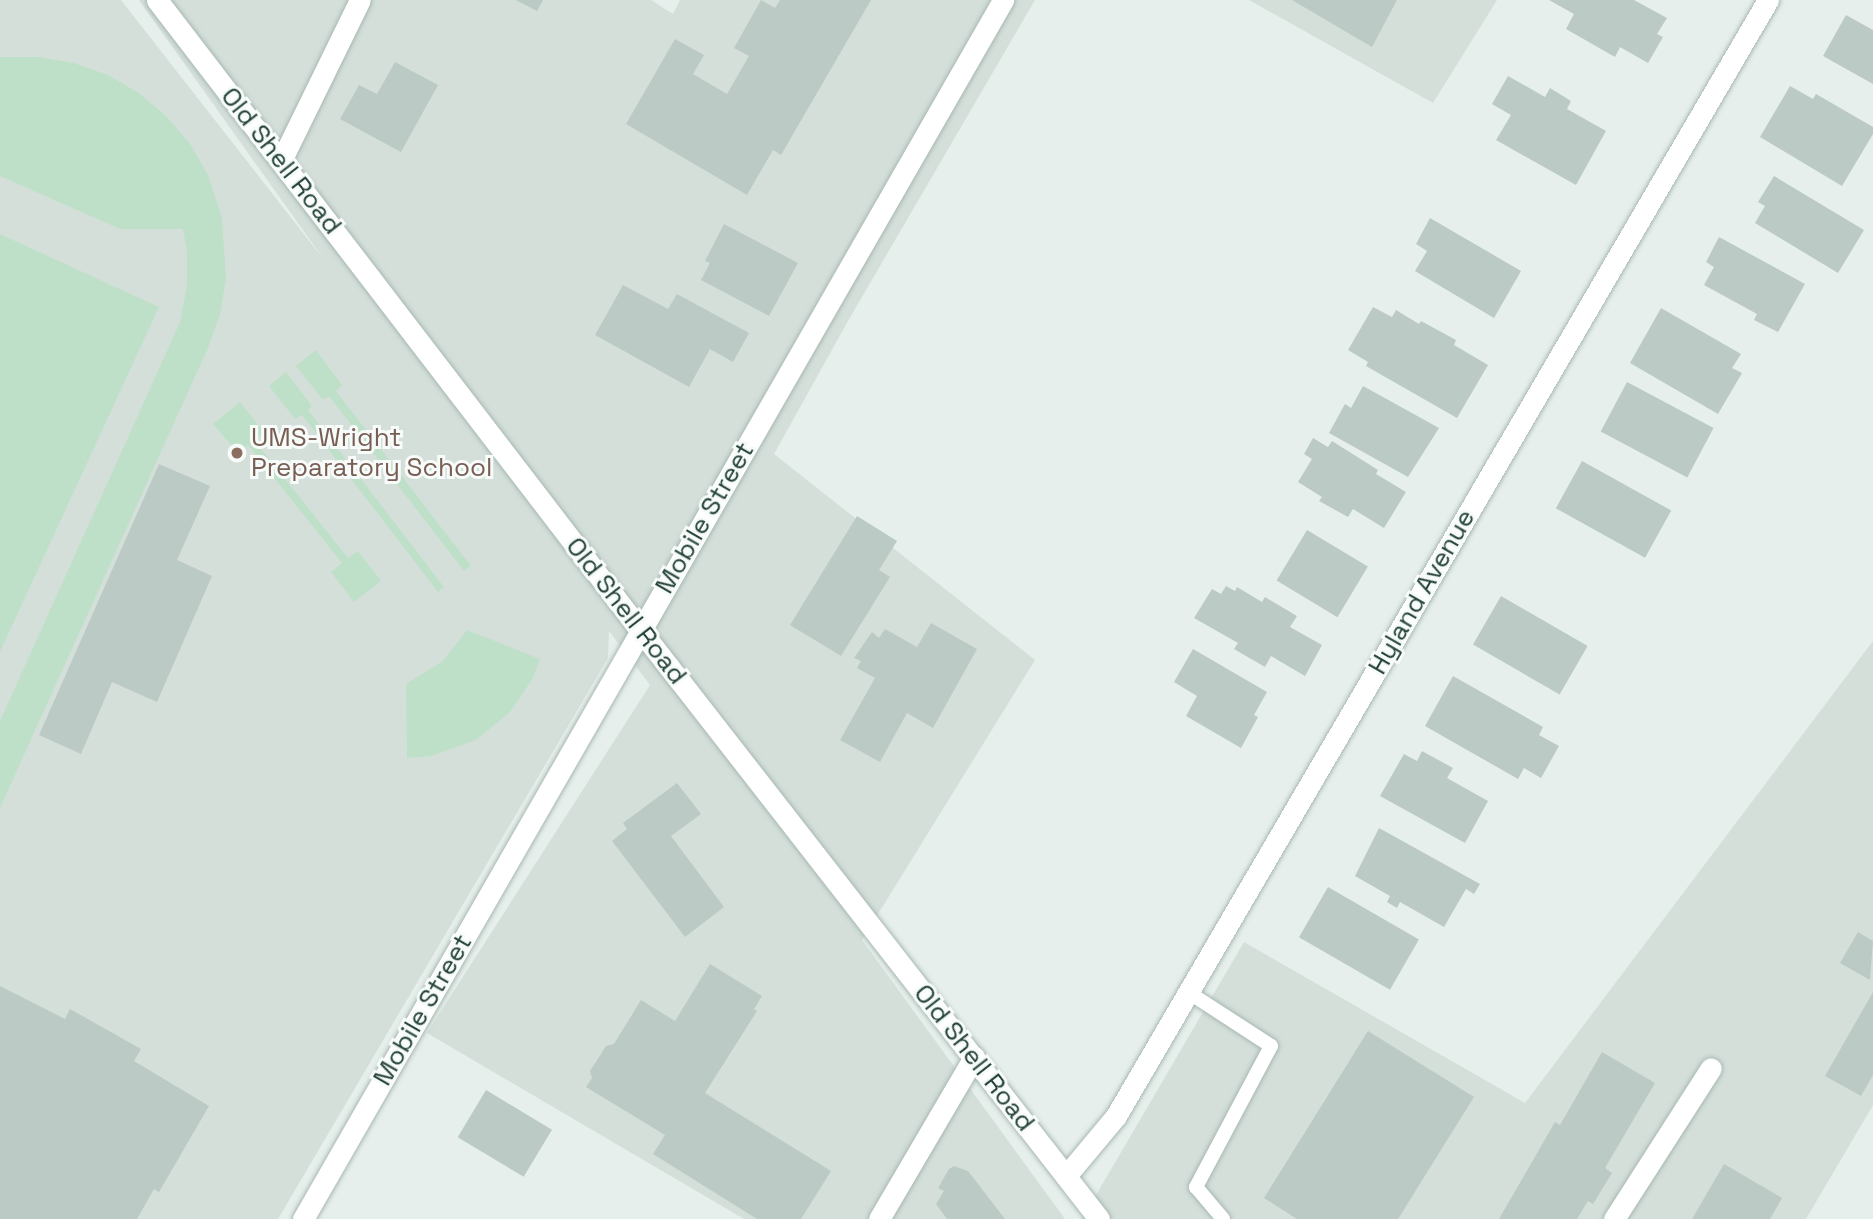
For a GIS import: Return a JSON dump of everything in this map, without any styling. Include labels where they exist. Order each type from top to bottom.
[{"type":"street","name":"Old Shell Road","points":[[157,0],[640,631],[1099,1219]]},
{"type":"street","points":[[281,161],[360,0]]},
{"type":"street","name":"Mobile Street","points":[[303,1219],[1003,0]]},
{"type":"street","name":"Hyland Avenue","points":[[1066,1176],[1116,1116],[1768,0]]},
{"type":"street","points":[[879,1219],[974,1058]]},
{"type":"street","points":[[1614,1219],[1711,1068]]},
{"type":"lane","points":[[1188,992],[1271,1045],[1196,1186],[1223,1219]]},
{"type":"shaded area","points":[[0,0],[121,0],[325,261],[139,0],[651,0],[673,14],[680,0],[1035,0],[848,321],[774,454],[1035,660],[862,940],[1065,1219],[744,1219],[427,1033],[650,685],[609,631],[608,658],[278,1219],[0,1219]]},
{"type":"shaded area","points":[[1249,0],[1497,0],[1433,103]]},
{"type":"shaded area","points":[[1873,641],[1873,1105],[1806,1219],[1082,1219],[1244,942],[1525,1103]]},
{"type":"green space","points":[[0,57],[39,57],[74,63],[108,75],[139,93],[166,116],[190,144],[208,175],[222,218],[226,279],[220,314],[208,348],[0,808],[0,721],[180,322],[187,285],[187,253],[183,229],[120,229],[0,176]]},
{"type":"green space","points":[[0,234],[159,307],[0,652]]},
{"type":"green space","points":[[316,350],[342,385],[336,391],[471,566],[464,571],[329,396],[323,400],[296,366]]},
{"type":"green space","points":[[286,372],[312,406],[308,410],[444,587],[438,592],[302,415],[295,419],[269,386]]},
{"type":"green space","points":[[240,402],[264,432],[254,440],[348,558],[358,551],[381,581],[354,602],[331,572],[342,563],[248,445],[238,453],[213,424]]},
{"type":"green space","points":[[467,630],[540,659],[533,678],[510,712],[476,740],[431,756],[407,758],[406,684],[443,661]]},
{"type":"building","points":[[516,0],[543,0],[537,11]]},
{"type":"building","points":[[761,0],[775,8],[780,0],[871,0],[781,155],[773,150],[747,195],[626,124],[675,39],[704,55],[693,74],[727,94],[749,56],[734,48]]},
{"type":"building","points":[[1292,0],[1397,0],[1372,47]]},
{"type":"building","points":[[1549,0],[1634,0],[1667,18],[1657,34],[1663,37],[1648,63],[1620,47],[1615,57],[1566,29],[1574,14]]},
{"type":"building","points":[[1846,15],[1873,30],[1873,84],[1823,56]]},
{"type":"building","points":[[395,62],[438,85],[401,152],[340,119],[359,85],[377,94]]},
{"type":"building","points":[[1508,76],[1545,97],[1550,88],[1571,101],[1567,109],[1606,131],[1576,185],[1496,140],[1511,115],[1492,104]]},
{"type":"building","points":[[1790,86],[1813,99],[1816,94],[1873,127],[1873,134],[1842,186],[1760,137]]},
{"type":"building","points":[[1774,176],[1864,230],[1838,273],[1755,223],[1765,206],[1758,202]]},
{"type":"building","points":[[1430,218],[1521,271],[1494,318],[1415,271],[1427,251],[1416,244]]},
{"type":"building","points":[[724,224],[798,263],[769,316],[701,280],[710,263],[705,261]]},
{"type":"building","points":[[1719,237],[1805,284],[1778,332],[1754,320],[1757,314],[1704,285],[1714,267],[1706,262]]},
{"type":"building","points":[[623,285],[668,309],[677,294],[749,333],[733,362],[710,349],[689,387],[595,335]]},
{"type":"building","points":[[1373,307],[1392,317],[1396,310],[1419,324],[1421,321],[1456,340],[1454,345],[1488,365],[1457,418],[1366,366],[1368,362],[1348,350]]},
{"type":"building","points":[[1661,308],[1741,354],[1732,368],[1742,373],[1718,414],[1630,363]]},
{"type":"building","points":[[1627,382],[1714,428],[1687,477],[1601,431]]},
{"type":"building","points":[[1363,386],[1439,428],[1408,477],[1329,433],[1345,404],[1351,408]]},
{"type":"building","points":[[1313,438],[1328,447],[1332,441],[1378,470],[1376,474],[1406,492],[1384,528],[1353,509],[1348,517],[1319,501],[1322,497],[1298,482],[1312,459],[1304,454]]},
{"type":"building","points":[[1582,461],[1671,510],[1645,558],[1556,508]]},
{"type":"building","points":[[159,464],[210,486],[177,560],[212,576],[157,702],[112,682],[81,754],[39,735]]},
{"type":"building","points":[[857,516],[897,541],[879,570],[890,577],[841,656],[790,625]]},
{"type":"building","points":[[1307,530],[1368,567],[1337,617],[1277,581]]},
{"type":"building","points":[[1226,586],[1235,591],[1237,587],[1262,602],[1265,597],[1297,616],[1290,627],[1322,645],[1305,676],[1271,656],[1265,667],[1234,649],[1238,643],[1194,618],[1212,589],[1221,594]]},
{"type":"building","points":[[1501,596],[1588,646],[1560,694],[1473,644]]},
{"type":"building","points":[[931,623],[977,649],[933,728],[907,713],[880,762],[840,740],[875,678],[857,668],[861,661],[854,658],[872,632],[879,638],[885,629],[917,647]]},
{"type":"building","points":[[1193,649],[1267,692],[1254,715],[1258,717],[1241,748],[1186,716],[1197,696],[1174,682]]},
{"type":"building","points":[[1453,676],[1543,727],[1539,735],[1559,746],[1541,778],[1524,768],[1518,779],[1425,726]]},
{"type":"building","points":[[1422,751],[1453,768],[1447,778],[1488,801],[1465,843],[1380,796],[1404,754],[1417,761]]},
{"type":"building","points":[[677,783],[701,814],[671,836],[724,907],[685,937],[612,841],[627,829],[623,823]]},
{"type":"building","points":[[1379,828],[1480,884],[1474,894],[1466,889],[1444,927],[1400,902],[1397,908],[1387,902],[1390,896],[1355,876]]},
{"type":"building","points":[[1328,887],[1419,940],[1390,990],[1299,937]]},
{"type":"building","points":[[1858,932],[1873,941],[1870,980],[1840,963]]},
{"type":"building","points":[[710,964],[762,996],[754,1009],[757,1011],[705,1093],[831,1171],[801,1219],[757,1219],[653,1154],[665,1135],[586,1087],[592,1078],[590,1071],[606,1046],[614,1044],[641,1000],[675,1021]]},
{"type":"building","points":[[0,986],[65,1019],[70,1009],[141,1049],[134,1061],[209,1106],[159,1192],[154,1189],[137,1219],[0,1219]]},
{"type":"building","points":[[1873,992],[1873,1075],[1861,1096],[1825,1076]]},
{"type":"building","points":[[1368,1031],[1474,1097],[1398,1219],[1297,1219],[1264,1198]]},
{"type":"building","points":[[1602,1052],[1655,1083],[1605,1168],[1612,1173],[1593,1204],[1588,1201],[1577,1219],[1499,1219],[1555,1122],[1560,1125]]},
{"type":"building","points":[[486,1090],[552,1130],[524,1177],[458,1137]]},
{"type":"building","points":[[1724,1164],[1782,1198],[1770,1219],[1692,1219]]},
{"type":"building","points":[[954,1166],[968,1171],[1005,1219],[947,1219],[936,1204],[944,1191],[938,1188],[949,1169]]},
{"type":"place","name":"UMS-Wright Preparatory School","points":[[237,453]]}]
